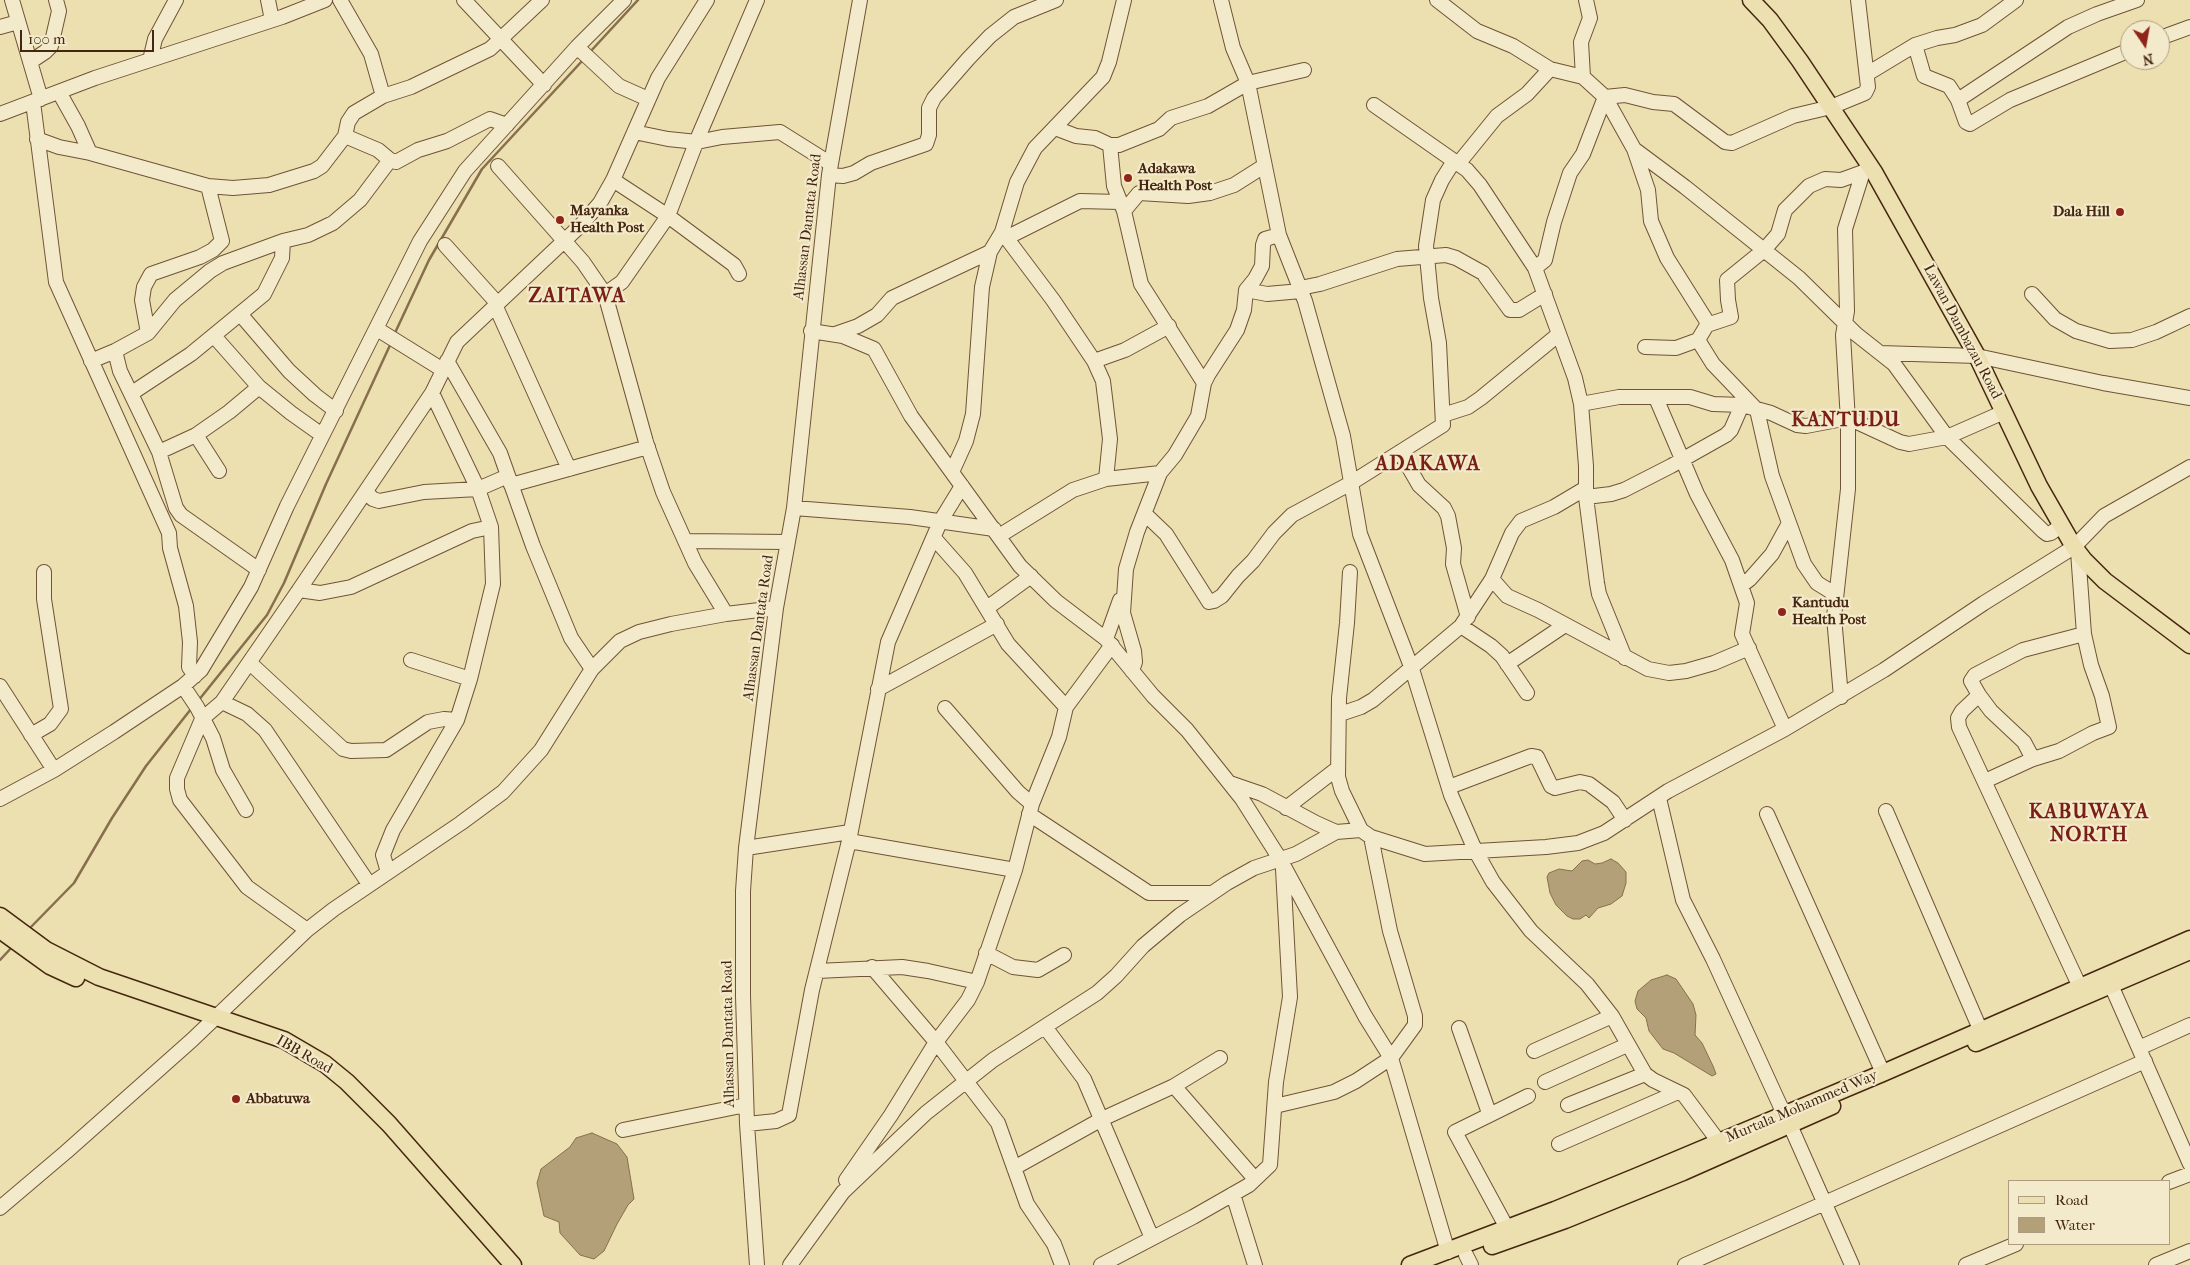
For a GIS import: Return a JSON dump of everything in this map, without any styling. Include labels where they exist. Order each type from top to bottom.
[{"type":"main road","name":"Lawan Dambazau Road","points":[[1751,0],[1770,20],[1831,107],[1977,356],[2039,486],[2076,550],[2105,581],[2190,645]]},
{"type":"main road","name":"IBB Road","points":[[2,922],[27,944],[98,977],[212,1020],[280,1049],[313,1067],[342,1089],[382,1130],[501,1265]]},
{"type":"main road","name":"Murtala Mohammed Way","points":[[1443,1258],[1469,1260],[1625,1196],[1787,1120],[1883,1072],[2190,939]]},
{"type":"main road","name":"Murtala Mohammed Way","points":[[1410,1265],[1443,1258],[1507,1228],[1719,1142],[1787,1120],[2190,951]]},
{"type":"main road","name":"IBB Road","points":[[212,1020],[284,1040],[312,1055],[336,1072],[389,1124],[513,1265]]},
{"type":"street","points":[[12,0],[30,62],[37,100],[37,139],[56,282],[169,534],[170,548],[186,606],[190,642],[188,667],[195,676]]},
{"type":"street","points":[[30,62],[51,46],[58,11],[56,0]]},
{"type":"street","points":[[150,60],[155,39],[176,0]]},
{"type":"street","points":[[268,0],[272,20]]},
{"type":"street","points":[[0,114],[150,60],[272,20],[324,0]]},
{"type":"street","points":[[340,0],[372,54],[383,96]]},
{"type":"street","points":[[464,0],[544,85]]},
{"type":"street","points":[[37,139],[59,147],[90,153],[208,186],[233,188],[269,185],[314,171],[322,166],[345,136],[348,122],[354,113],[383,96],[420,82],[490,49],[542,0]]},
{"type":"street","points":[[308,930],[246,887],[180,800],[177,778],[193,702],[195,676],[201,670],[252,588],[287,506],[322,435],[380,331],[420,241],[465,171],[544,85],[583,52],[624,0]]},
{"type":"street","points":[[222,702],[432,393],[457,342],[468,330],[497,306],[600,203],[613,180],[658,78],[707,0]]},
{"type":"street","points":[[605,294],[622,282],[668,216],[757,0]]},
{"type":"street","name":"Alhassan Dantata Road","points":[[757,1265],[746,1105],[743,996],[743,891],[746,848],[776,608],[794,508],[811,331],[830,170],[860,0]]},
{"type":"street","points":[[634,132],[668,139],[697,142],[722,137],[780,132],[830,170],[843,176],[854,173],[878,160],[926,144],[929,135],[929,108],[968,59],[990,36],[1014,17],[1056,0]]},
{"type":"street","points":[[835,334],[858,326],[877,315],[892,298],[990,252],[1004,235],[1017,182],[1034,148],[1103,77],[1110,62],[1124,0]]},
{"type":"street","points":[[1221,0],[1233,48],[1248,83],[1279,236],[1300,290],[1342,428],[1364,544],[1412,669],[1449,787],[1475,850],[1493,882],[1531,932],[1587,984],[1612,1016],[1644,1074],[1678,1092],[1693,1105],[1719,1142]]},
{"type":"street","points":[[1437,0],[1477,31],[1513,46],[1550,69],[1584,77],[1605,97],[1634,149],[1648,190],[1651,221],[1667,258],[1706,320],[1707,325]]},
{"type":"street","points":[[1584,77],[1581,42],[1590,18],[1586,0]]},
{"type":"street","points":[[1605,97],[1625,95],[1653,102],[1674,104],[1725,142],[1732,143],[1793,116],[1831,107],[1865,93],[1868,87],[1858,0]]},
{"type":"street","points":[[1867,74],[1915,45],[1955,35],[1982,25],[2016,0]]},
{"type":"street","points":[[1958,100],[2068,27],[2097,14],[2137,0]]},
{"type":"street","points":[[0,27],[18,22]]},
{"type":"street","points":[[2170,34],[2190,27]]},
{"type":"street","points":[[1915,45],[1924,76],[1949,86],[1958,100],[1966,122],[1973,123],[2010,100],[2120,54]]},
{"type":"street","points":[[583,52],[619,86],[648,99]]},
{"type":"street","points":[[1145,514],[1171,542],[1208,602],[1222,596],[1253,561],[1274,533],[1292,515],[1351,483],[1443,425],[1439,343],[1431,298],[1426,246],[1433,200],[1442,180],[1497,116],[1526,94],[1550,69]]},
{"type":"street","points":[[1055,128],[1076,136],[1095,138],[1110,145],[1128,142],[1160,129],[1171,118],[1208,106],[1248,83],[1304,70]]},
{"type":"street","points":[[59,92],[78,126],[90,153]]},
{"type":"street","points":[[1535,268],[1545,260],[1570,173],[1583,154],[1605,97]]},
{"type":"street","points":[[1374,105],[1466,170],[1480,186],[1535,268],[1575,378],[1581,404],[1586,466],[1586,493],[1599,594],[1625,658]]},
{"type":"street","points":[[345,136],[378,150],[390,160],[398,161],[418,150],[447,141],[490,119],[507,125]]},
{"type":"street","points":[[1110,145],[1114,186],[1122,206],[1141,284],[1170,326],[1204,383]]},
{"type":"street","points":[[1634,149],[1799,278],[1846,324],[1894,364],[1947,437],[2042,532],[2051,533],[2061,526]]},
{"type":"street","points":[[91,361],[115,351],[148,333],[176,300],[210,271],[223,263],[283,241],[308,235],[333,222],[360,200],[390,160]]},
{"type":"street","points":[[498,166],[583,262],[605,294],[648,447],[663,492],[695,563],[726,614]]},
{"type":"street","points":[[1004,235],[1080,201],[1122,206],[1139,193],[1188,196],[1210,193],[1234,185],[1264,166]]},
{"type":"street","points":[[1645,347],[1676,348],[1698,340],[1707,325],[1731,317],[1727,280],[1764,250],[1778,234],[1785,210],[1809,186],[1825,179],[1841,180],[1866,169]]},
{"type":"street","points":[[1841,697],[1834,618],[1848,489],[1848,418],[1843,336],[1847,312],[1845,229],[1866,169]]},
{"type":"street","points":[[613,180],[668,216],[734,265],[739,274]]},
{"type":"street","points":[[148,333],[142,300],[144,288],[151,274],[213,250],[222,241],[208,186]]},
{"type":"street","points":[[1004,235],[1053,300],[1094,361],[1104,381],[1110,439],[1106,479]]},
{"type":"street","points":[[1132,671],[1135,662],[1123,613],[1130,551],[1160,474],[1175,455],[1198,416],[1204,383],[1212,367],[1237,330],[1244,310],[1246,290],[1262,266],[1265,239],[1279,236]]},
{"type":"street","points":[[132,393],[191,354],[241,315],[264,294],[282,258],[283,241]]},
{"type":"street","points":[[445,245],[497,306],[569,469]]},
{"type":"street","points":[[952,472],[966,441],[973,414],[982,287],[990,252]]},
{"type":"street","points":[[1246,290],[1268,294],[1300,290],[1397,258],[1446,255],[1456,258],[1483,273],[1510,310],[1519,310],[1544,294]]},
{"type":"street","points":[[2032,294],[2055,319],[2076,331],[2110,341],[2132,340],[2156,332],[2190,316]]},
{"type":"street","points":[[241,315],[289,371],[336,411]]},
{"type":"street","points":[[1094,361],[1125,350],[1170,326]]},
{"type":"street","points":[[380,331],[445,365],[500,454],[533,546],[571,638],[592,669]]},
{"type":"street","points":[[811,331],[835,334],[874,349],[911,416],[1020,566],[1056,601],[1109,642],[1153,696],[1187,730],[1242,799],[1281,863],[1365,1016],[1391,1058],[1443,1258]]},
{"type":"street","points":[[1443,415],[1468,407],[1481,398],[1559,334]]},
{"type":"street","points":[[214,336],[259,387],[322,435]]},
{"type":"street","points":[[1698,340],[1713,364],[1756,410],[1772,476],[1804,564],[1817,583],[1830,590],[1836,599]]},
{"type":"street","points":[[115,351],[120,371],[132,393],[158,452],[176,508],[181,514],[259,570]]},
{"type":"street","points":[[1880,353],[1977,356],[2103,383],[2190,398]]},
{"type":"street","points":[[158,452],[196,435],[229,412],[259,387]]},
{"type":"street","points":[[388,872],[383,855],[393,830],[457,720],[470,679],[493,584],[491,527],[478,489],[432,393]]},
{"type":"street","points":[[1581,404],[1619,397],[1690,398],[1713,404],[1742,406],[1783,417],[1797,426],[1848,418],[1900,442],[1909,444],[1947,437],[2004,412]]},
{"type":"street","points":[[1656,398],[1681,460],[1732,560],[1742,585],[1747,603],[1742,634],[1785,729]]},
{"type":"street","points":[[1340,714],[1361,707],[1373,700],[1412,669],[1465,622],[1492,580],[1512,533],[1521,521],[1586,493],[1611,494],[1624,490],[1726,435],[1731,430],[1742,406]]},
{"type":"street","points":[[196,435],[219,471]]},
{"type":"street","points":[[366,492],[373,499],[379,501],[424,492],[478,489],[569,469],[648,447]]},
{"type":"street","points":[[1400,452],[1419,485],[1444,508],[1448,516],[1454,548],[1453,564],[1465,622],[1508,664],[1526,692]]},
{"type":"street","points":[[1230,783],[1262,794],[1336,832],[1366,834],[1425,854],[1546,847],[1578,843],[1604,833],[1668,791],[1841,697],[2076,550],[2104,516],[2190,467]]},
{"type":"street","points":[[794,508],[910,517],[997,533],[1073,490],[1106,479],[1160,474]]},
{"type":"street","points":[[747,1124],[776,1121],[784,1119],[789,1115],[817,971],[849,837],[888,642],[940,522],[962,486]]},
{"type":"street","points":[[1742,585],[1750,579],[1772,554],[1789,522]]},
{"type":"street","points":[[299,590],[320,593],[351,587],[472,531],[491,527]]},
{"type":"street","points":[[934,538],[965,572],[1008,644],[1066,708]]},
{"type":"street","points":[[686,541],[788,542]]},
{"type":"street","points":[[1985,781],[2033,759],[2059,751],[2109,727],[2084,634],[2076,550]]},
{"type":"street","points":[[31,735],[50,724],[60,709],[44,599],[44,572]]},
{"type":"street","points":[[1275,1106],[1334,1092],[1356,1082],[1391,1058],[1415,1024],[1415,1016],[1390,931],[1366,834],[1342,791],[1338,768],[1339,698],[1350,572]]},
{"type":"street","points":[[987,608],[1031,576]]},
{"type":"street","points":[[1492,580],[1507,596],[1538,610],[1648,669],[1669,673],[1686,671],[1714,663],[1748,648]]},
{"type":"street","points":[[843,1192],[846,1180],[851,1172],[891,1116],[936,1042],[968,1000],[977,982],[1015,870],[1031,809],[1059,737],[1066,708],[1109,642],[1124,592]]},
{"type":"street","points":[[0,1208],[66,1152],[308,930],[369,884],[503,792],[541,750],[592,669],[620,641],[630,635],[671,624],[726,614],[776,608]]},
{"type":"street","points":[[878,689],[997,624]]},
{"type":"street","points":[[1508,664],[1565,626]]},
{"type":"street","points":[[2033,759],[2024,742],[1991,711],[1979,695],[1972,677],[1990,665],[2023,650],[2084,634]]},
{"type":"street","points":[[411,660],[470,679]]},
{"type":"street","points":[[250,663],[343,749],[351,751],[386,750],[428,722],[444,718],[457,720]]},
{"type":"street","points":[[0,686],[54,770]]},
{"type":"street","points":[[1979,695],[1974,702],[1962,711],[1958,718],[1959,727],[2079,986]]},
{"type":"street","points":[[193,702],[213,738],[223,770],[246,810]]},
{"type":"street","points":[[0,799],[54,770],[193,702],[222,702],[247,714],[265,730],[369,884]]},
{"type":"street","points":[[945,708],[1031,809],[1150,893],[1209,893]]},
{"type":"street","points":[[1449,787],[1531,756],[1537,757],[1551,786],[1555,788],[1580,782],[1589,784],[1613,802],[1625,820]]},
{"type":"street","points":[[1286,808],[1338,768]]},
{"type":"street","points":[[1659,798],[1682,900],[1713,959],[1852,1265]]},
{"type":"street","points":[[1886,811],[1980,1029]]},
{"type":"street","points":[[1767,814],[1883,1072]]},
{"type":"street","points":[[790,1265],[843,1192],[926,1113],[965,1081],[1097,993],[1116,976],[1143,946],[1209,893],[1254,868],[1281,863],[1336,832]]},
{"type":"street","points":[[746,848],[849,837],[1015,870]]},
{"type":"street","points":[[1101,1265],[1233,1194],[1266,1170],[1271,1159],[1276,1082],[1290,998],[1281,863]]},
{"type":"street","points":[[986,954],[1012,967],[1038,970],[1064,955]]},
{"type":"street","points":[[817,971],[872,967],[910,968],[977,982]]},
{"type":"street","points":[[872,967],[936,1042],[998,1123],[1027,1204],[1054,1244],[1062,1265]]},
{"type":"street","points":[[2111,985],[2190,1164]]},
{"type":"street","points":[[1534,1051],[1612,1016]]},
{"type":"street","points":[[1685,1265],[1824,1204],[2142,1055],[2190,1025]]},
{"type":"street","points":[[1045,1027],[1084,1079],[1152,1238]]},
{"type":"street","points":[[1459,1028],[1489,1113]]},
{"type":"street","points":[[1545,1082],[1627,1045]]},
{"type":"street","points":[[1014,1168],[1102,1119],[1174,1086],[1220,1058]]},
{"type":"street","points":[[1568,1105],[1644,1074]]},
{"type":"street","points":[[1174,1086],[1255,1179]]},
{"type":"street","points":[[1559,1144],[1678,1092]]},
{"type":"street","points":[[1507,1228],[1455,1132],[1489,1113],[1528,1096]]},
{"type":"street","points":[[623,1130],[746,1105]]},
{"type":"street","points":[[2170,1182],[2190,1174]]},
{"type":"street","points":[[1233,1194],[1255,1265]]},
{"type":"street","points":[[1966,1265],[2014,1245]]},
{"type":"street","points":[[2156,1265],[2190,1251]]},
{"type":"water","points":[[1611,859],[1618,863],[1626,872],[1626,883],[1622,896],[1611,904],[1598,908],[1589,918],[1586,915],[1580,919],[1573,919],[1567,916],[1556,905],[1550,893],[1547,877],[1549,873],[1559,869],[1572,871],[1582,861],[1588,860],[1595,864]]},
{"type":"water","points":[[1667,975],[1676,979],[1693,1004],[1696,1015],[1695,1035],[1702,1043],[1713,1066],[1716,1074],[1712,1076],[1674,1053],[1663,1049],[1649,1031],[1646,1018],[1637,1009],[1635,1001],[1638,991],[1651,980]]},
{"type":"water","points":[[592,1133],[617,1144],[627,1157],[634,1199],[628,1205],[617,1224],[604,1251],[594,1259],[580,1255],[560,1233],[559,1222],[544,1216],[537,1183],[541,1169],[570,1147],[576,1138]]},
{"type":"waterway","points":[[590,52],[638,0]]},
{"type":"waterway","points":[[394,335],[429,260],[482,169],[583,60]]},
{"type":"waterway","points":[[198,701],[267,615],[284,583],[326,484],[391,343]]},
{"type":"waterway","points":[[29,929],[74,883],[112,818],[146,766],[191,709]]},
{"type":"waterway","points":[[0,960],[13,946]]},
{"type":"place","name":"Adakawa Health Post","points":[[1128,178]]},
{"type":"place","name":"Dala Hill","points":[[2120,212]]},
{"type":"place","name":"Mayanka Health Post","points":[[560,220]]},
{"type":"place","name":"Kantudu Health Post","points":[[1782,612]]},
{"type":"place","name":"Abbatuwa","points":[[236,1099]]},
{"type":"district","name":"ZAITAWA","points":[[577,297]]},
{"type":"district","name":"KANTUDU","points":[[1846,421]]},
{"type":"district","name":"ADAKAWA","points":[[1428,465]]},
{"type":"district","name":"KABUWAYA NORTH","points":[[2089,824]]}]
